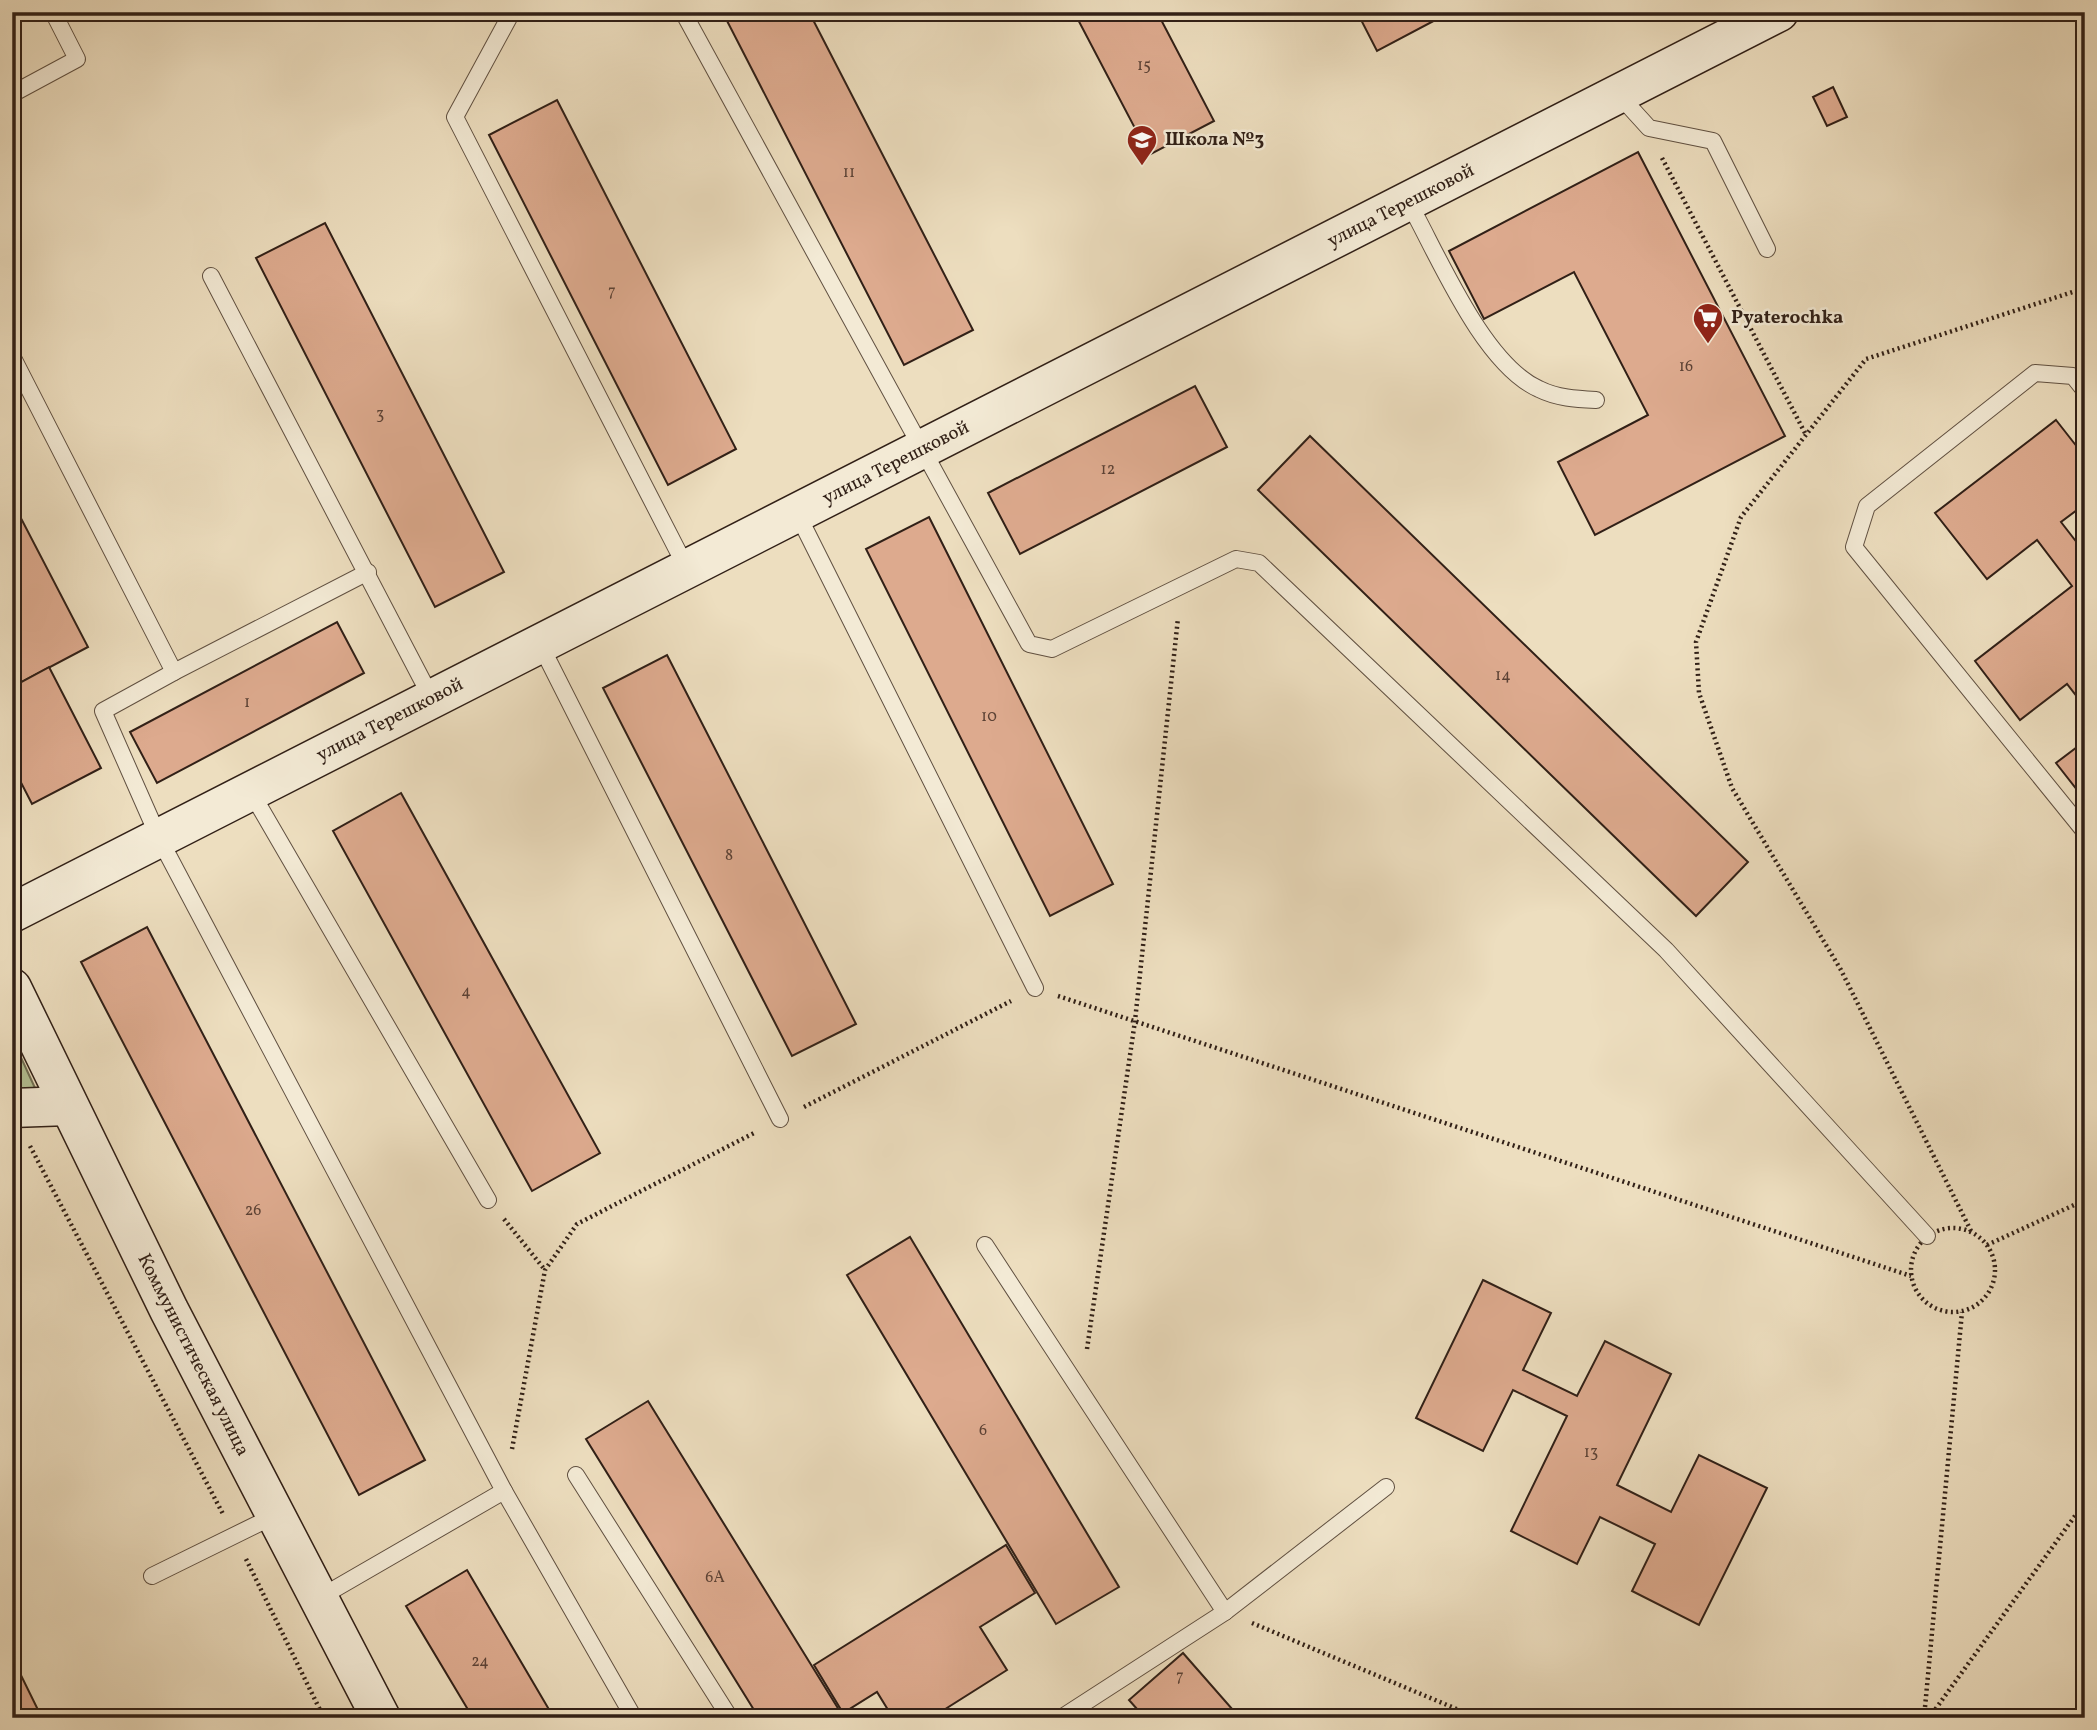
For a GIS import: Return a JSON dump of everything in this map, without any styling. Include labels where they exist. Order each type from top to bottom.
[{"type":"street","name":"улица Терешковой","points":[[12,913],[1779,12]]},
{"type":"street","name":"Коммунистическая улица","points":[[12,988],[169,1310],[381,1718]]},
{"type":"street","points":[[19,1122],[68,1106]]},
{"type":"lane","points":[[12,94],[77,59],[53,12]]},
{"type":"lane","points":[[512,12],[454,117],[687,569]]},
{"type":"lane","points":[[683,12],[1029,644],[1052,649],[1236,559],[1259,563],[1666,950],[1927,1236]]},
{"type":"lane","points":[[1617,93],[1649,128],[1713,141],[1767,249]]},
{"type":"lane","points":[[1409,203],[1488,346],[1514,374],[1538,389],[1564,398],[1596,400]]},
{"type":"lane","points":[[211,276],[432,699]]},
{"type":"lane","points":[[12,356],[174,671]]},
{"type":"lane","points":[[2085,391],[2073,376],[2035,373],[1867,506],[1854,547],[2085,832]]},
{"type":"lane","points":[[797,513],[1035,988]]},
{"type":"lane","points":[[368,572],[174,671],[103,712],[159,838],[504,1491],[634,1718]]},
{"type":"lane","points":[[540,644],[780,1119]]},
{"type":"lane","points":[[251,792],[488,1200]]},
{"type":"lane","points":[[985,1245],[1226,1612]]},
{"type":"lane","points":[[576,1475],[730,1718]]},
{"type":"lane","points":[[1073,1715],[1226,1612],[1386,1487]]},
{"type":"lane","points":[[318,1598],[504,1491]]},
{"type":"lane","points":[[152,1576],[276,1515]]},
{"type":"path","points":[[1649,128],[1806,435]]},
{"type":"path","points":[[1971,1231],[1948,1228],[1927,1236],[1911,1261],[1911,1276],[1923,1301],[1948,1313],[1962,1312],[1986,1298],[1993,1285],[1995,1265],[1987,1245],[1971,1231],[1841,970],[1732,788],[1699,693],[1696,642],[1741,517],[1866,359],[2085,288]]},
{"type":"path","points":[[1081,1391],[1135,1021],[1181,586]]},
{"type":"path","points":[[504,1491],[545,1270],[577,1224],[1035,988],[1911,1276]]},
{"type":"path","points":[[19,1122],[233,1535],[324,1718]]},
{"type":"path","points":[[488,1200],[545,1270]]},
{"type":"path","points":[[1987,1245],[2085,1200]]},
{"type":"path","points":[[1926,1718],[1962,1312]]},
{"type":"path","points":[[1926,1718],[2085,1502]]},
{"type":"path","points":[[1226,1612],[1478,1718]]},
{"type":"green space","points":[[12,1038],[35,1088],[12,1090]]},
{"type":"building","points":[[731,12],[809,12],[973,330],[904,365],[724,15]]},
{"type":"building","points":[[1074,12],[1157,12],[1214,121],[1149,155]]},
{"type":"building","points":[[1357,12],[1441,12],[1443,16],[1377,51]]},
{"type":"building","points":[[1833,87],[1847,117],[1827,126],[1813,97]]},
{"type":"building","points":[[557,100],[736,449],[668,485],[489,135]]},
{"type":"building","points":[[1638,152],[1785,436],[1595,535],[1558,462],[1648,415],[1574,272],[1484,319],[1449,251]]},
{"type":"building","points":[[325,223],[504,572],[435,607],[256,258]]},
{"type":"building","points":[[1195,386],[1227,447],[1020,554],[988,493]]},
{"type":"building","points":[[2056,420],[2085,457],[2085,504],[2061,522],[2085,553],[2085,707],[2067,684],[2020,720],[1975,661],[2072,586],[2037,540],[1987,579],[1935,513]]},
{"type":"building","points":[[1310,436],[1748,862],[1696,916],[1258,490]]},
{"type":"building","points":[[12,501],[88,647],[20,683],[12,667]]},
{"type":"building","points":[[929,517],[1113,884],[1050,916],[866,549]]},
{"type":"building","points":[[337,622],[364,673],[157,783],[130,732]]},
{"type":"building","points":[[667,655],[856,1024],[792,1056],[603,688]]},
{"type":"building","points":[[49,667],[101,768],[32,804],[12,765],[12,687]]},
{"type":"building","points":[[2085,741],[2085,800],[2056,763]]},
{"type":"building","points":[[401,793],[600,1153],[532,1191],[333,831]]},
{"type":"building","points":[[147,927],[425,1460],[359,1495],[81,962]]},
{"type":"building","points":[[910,1237],[1119,1587],[1056,1624],[847,1275]]},
{"type":"building","points":[[1483,1280],[1551,1313],[1523,1370],[1577,1396],[1605,1341],[1671,1374],[1617,1485],[1671,1512],[1699,1455],[1767,1488],[1699,1625],[1632,1591],[1655,1544],[1600,1517],[1577,1564],[1511,1531],[1567,1416],[1513,1390],[1483,1451],[1416,1418]]},
{"type":"building","points":[[648,1401],[844,1718],[759,1718],[586,1439]]},
{"type":"building","points":[[1006,1545],[1035,1593],[980,1627],[1007,1670],[931,1718],[893,1718],[877,1692],[843,1713],[814,1665]]},
{"type":"building","points":[[467,1570],[554,1718],[473,1718],[406,1606]]},
{"type":"building","points":[[1183,1653],[1240,1718],[1145,1718],[1129,1700]]},
{"type":"building","points":[[12,1657],[42,1718],[12,1718]]},
{"type":"place","name":"Школа №3","points":[[1142,167]]},
{"type":"place","name":"Pyaterochka","points":[[1708,345]]}]
